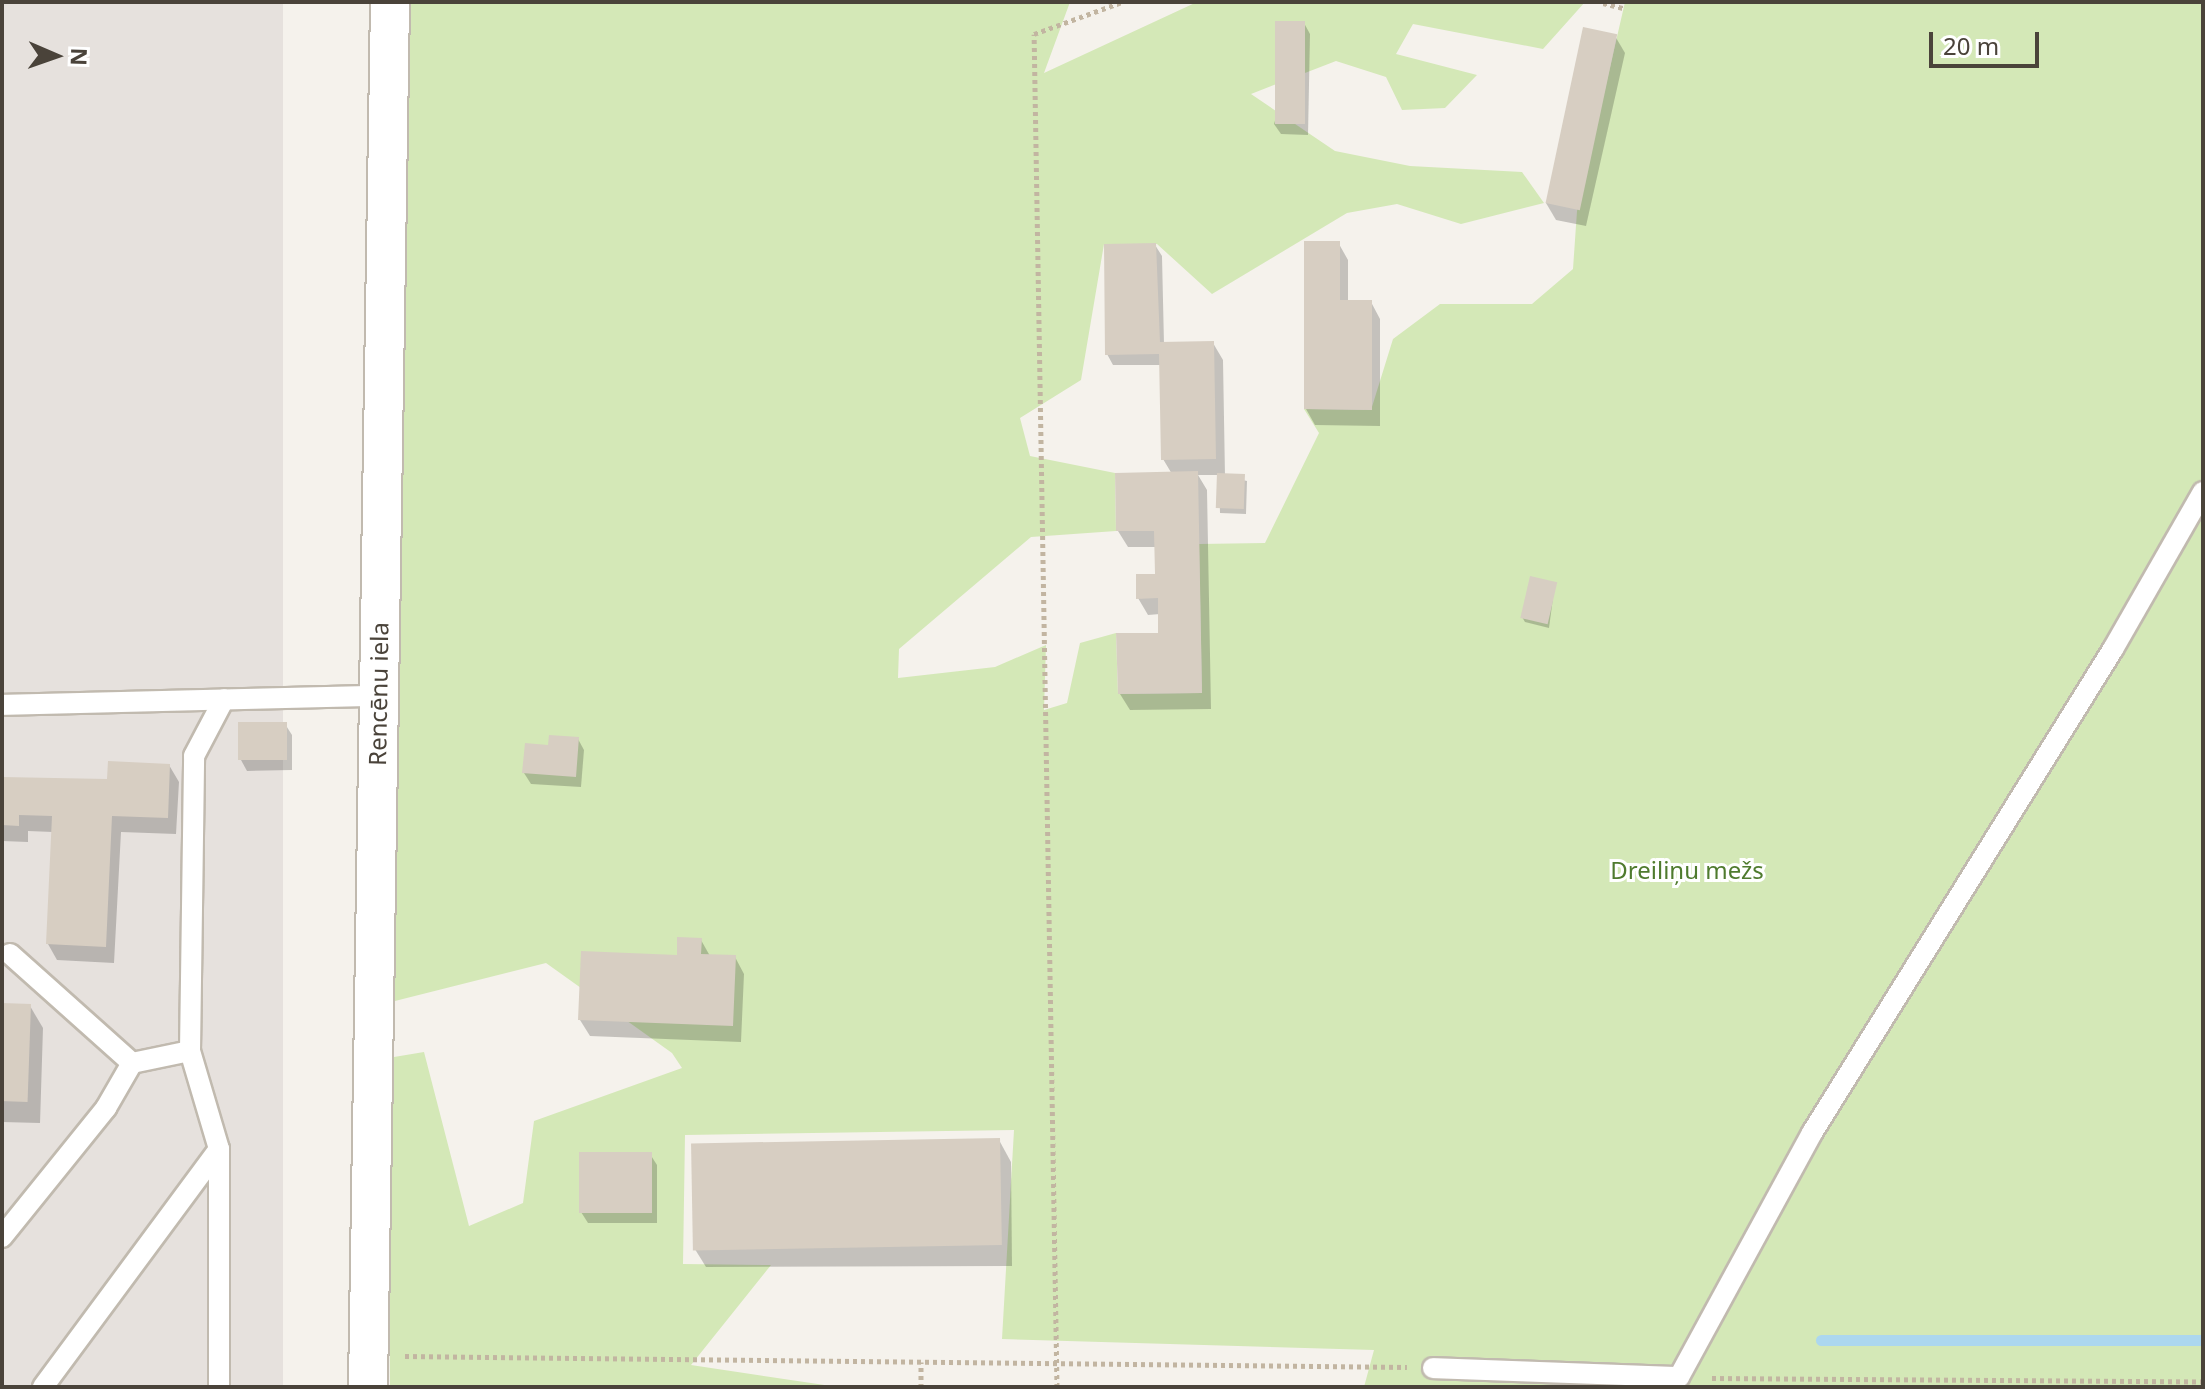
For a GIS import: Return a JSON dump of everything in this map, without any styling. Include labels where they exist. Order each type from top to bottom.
[{"type":"street","name":"Rencēnu iela","points":[[368,1371],[390,2]]},
{"type":"lane","points":[[1433,1368],[1679,1377],[1812,1133],[2113,649],[2203,492]]},
{"type":"lane","points":[[2,705],[378,696]]},
{"type":"lane","points":[[219,1387],[219,1149],[190,1051],[194,756],[224,699]]},
{"type":"lane","points":[[10,954],[132,1063]]},
{"type":"lane","points":[[2,1237],[106,1108],[132,1063],[190,1051]]},
{"type":"lane","points":[[43,1387],[219,1149]]},
{"type":"path","points":[[1057,1387],[1034,34],[1122,2]]},
{"type":"path","points":[[1603,3],[1623,8]]},
{"type":"path","points":[[921,1362],[921,1387]]},
{"type":"path","points":[[368,1371],[921,1362],[1327,1364],[1433,1368]]},
{"type":"path","points":[[1679,1377],[2203,1381]]},
{"type":"shaded area","points":[[2,2],[283,2],[283,1387],[2,1387]]},
{"type":"green space","name":"Dreiliņu mežs","points":[[401,2],[1070,2],[1044,73],[1197,2],[1585,2],[1543,49],[1413,24],[1396,54],[1477,75],[1445,108],[1402,110],[1386,77],[1336,61],[1251,94],[1335,151],[1410,166],[1522,172],[1544,203],[1461,224],[1397,204],[1347,213],[1212,294],[1157,244],[1104,244],[1081,380],[1020,418],[1030,456],[1115,473],[1116,531],[1031,537],[899,649],[898,678],[995,667],[1046,645],[1044,710],[1067,703],[1080,643],[1116,633],[1118,694],[1202,693],[1199,544],[1265,543],[1319,433],[1304,409],[1371,410],[1393,339],[1440,304],[1532,304],[1573,269],[1577,211],[1625,2],[2203,2],[2203,1387],[1364,1387],[1374,1350],[1002,1339],[1014,1130],[685,1135],[683,1264],[771,1265],[691,1365],[838,1387],[390,1387],[388,1058],[424,1052],[469,1226],[523,1203],[534,1121],[682,1068],[672,1053],[546,963],[383,1004]]},
{"type":"building","points":[[1275,21],[1305,21],[1305,124],[1275,124]]},
{"type":"building","points":[[1583,27],[1617,34],[1580,210],[1546,203]]},
{"type":"building","points":[[1304,241],[1340,241],[1340,300],[1372,300],[1372,410],[1304,409]]},
{"type":"building","points":[[1156,243],[1160,342],[1214,341],[1216,459],[1161,460],[1159,354],[1105,355],[1104,244]]},
{"type":"building","points":[[1198,471],[1202,693],[1118,694],[1116,633],[1158,633],[1158,598],[1136,599],[1136,574],[1155,574],[1154,531],[1116,531],[1115,473]]},
{"type":"building","points":[[1217,473],[1245,474],[1244,509],[1216,508]]},
{"type":"building","points":[[1530,576],[1557,582],[1548,624],[1520,618]]},
{"type":"building","points":[[238,722],[287,722],[287,760],[238,760]]},
{"type":"building","points":[[549,735],[579,737],[576,777],[522,773],[525,743],[548,745]]},
{"type":"building","points":[[108,761],[170,764],[168,818],[112,816],[106,947],[46,944],[52,816],[19,815],[19,826],[2,825],[2,777],[107,779]]},
{"type":"building","points":[[677,937],[702,938],[701,954],[736,955],[733,1026],[578,1020],[581,951],[677,955]]},
{"type":"building","points":[[2,1003],[31,1004],[28,1102],[2,1101]]},
{"type":"building","points":[[1000,1138],[1002,1245],[693,1250],[691,1143]]},
{"type":"building","points":[[579,1152],[652,1152],[652,1213],[579,1213]]},
{"type":"waterway","points":[[1821,1340],[2203,1340]]}]
